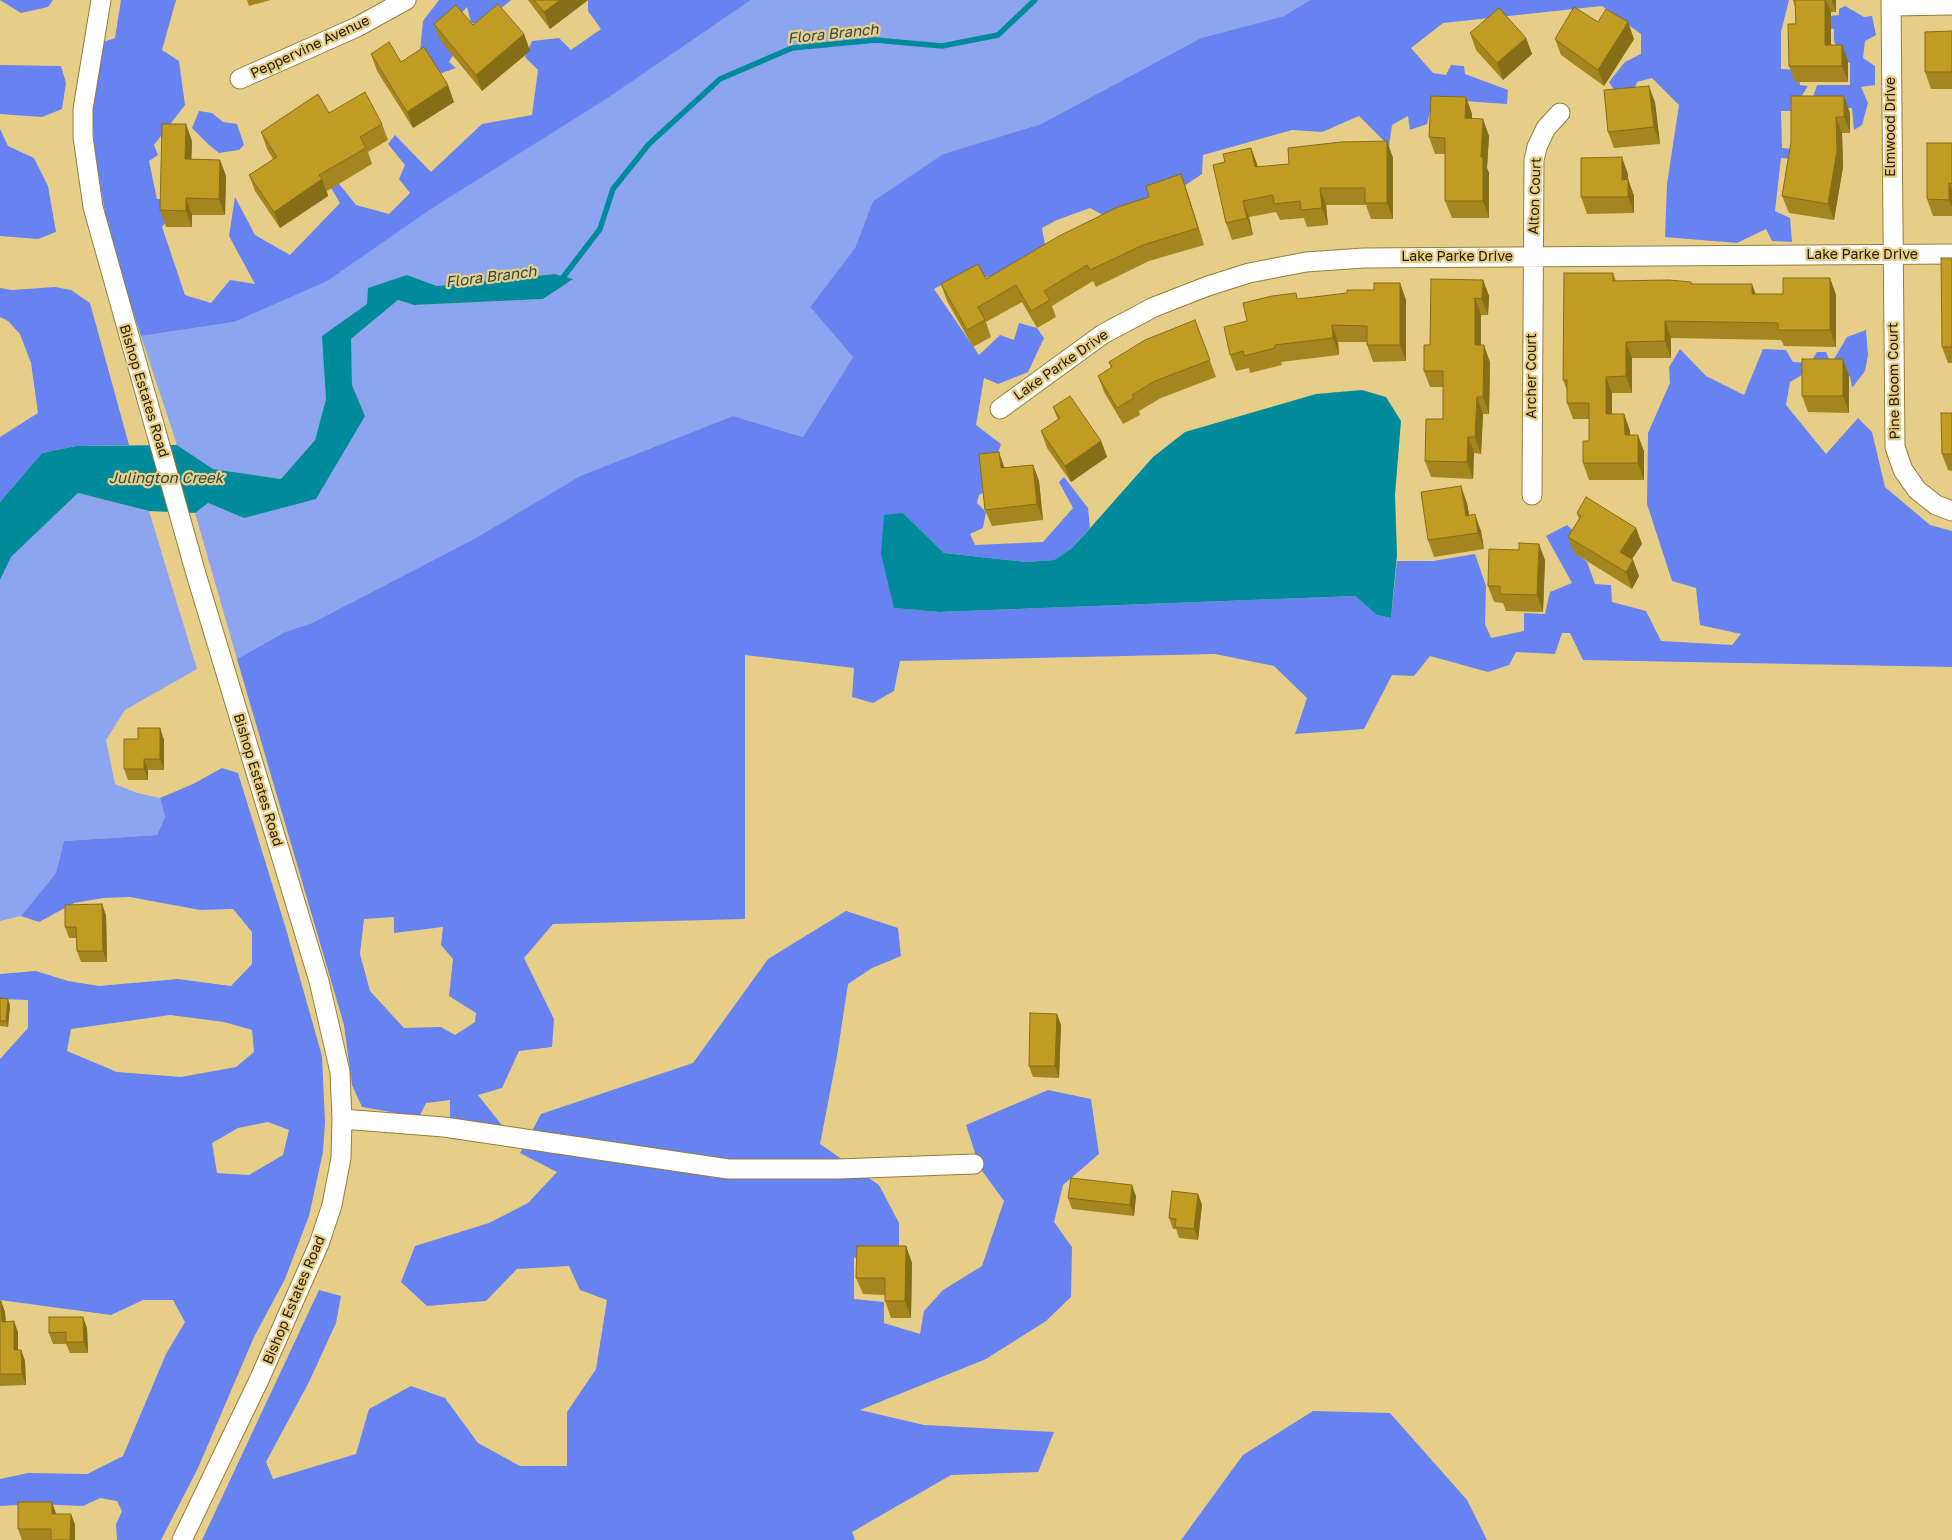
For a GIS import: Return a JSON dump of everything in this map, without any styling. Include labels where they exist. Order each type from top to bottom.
[{"type":"street","name":"Bishop Estates Road","points":[[101,0],[83,109],[85,155],[93,207],[152,420],[319,981],[340,1072],[341,1158],[332,1205],[319,1244],[259,1380],[182,1540]]},
{"type":"street","name":"Peppervine Avenue","points":[[240,80],[357,27],[406,0]]},
{"type":"street","points":[[1891,3],[1952,5]]},
{"type":"street","name":"Elmwood Drive","points":[[1891,3],[1893,255]]},
{"type":"street","name":"Alton Court","points":[[1532,257],[1534,160],[1537,147],[1546,128],[1560,113]]},
{"type":"street","name":"Lake Parke Drive","points":[[1000,409],[1103,334],[1154,308],[1208,286],[1249,273],[1306,262],[1364,258],[1952,254]]},
{"type":"street","name":"Pine Bloom Court","points":[[1893,255],[1895,447],[1903,470],[1916,490],[1936,505],[1952,511]]},
{"type":"street","name":"Archer Court","points":[[1532,257],[1532,495]]},
{"type":"street","points":[[342,1119],[444,1127],[728,1169],[838,1169],[974,1164]]},
{"type":"shaded area","points":[[0,0],[53,0],[48,7],[21,13]]},
{"type":"shaded area","points":[[121,0],[176,0],[162,50],[179,61],[185,105],[154,145],[158,155],[149,161],[157,199],[168,199],[166,222],[162,227],[185,295],[211,303],[230,280],[255,284],[229,236],[235,197],[255,235],[290,255],[340,203],[327,181],[332,175],[356,205],[389,214],[410,193],[399,179],[405,165],[388,144],[395,135],[431,172],[482,124],[532,115],[538,70],[525,57],[532,41],[559,38],[571,50],[601,29],[588,11],[588,0],[751,0],[608,98],[428,211],[327,281],[234,322],[141,336],[110,241],[95,155],[92,110],[103,42],[115,38]]},
{"type":"shaded area","points":[[439,0],[511,0],[498,11],[489,25],[471,23],[467,7],[445,31],[455,52],[449,62],[456,68],[439,74],[420,51],[423,21]]},
{"type":"shaded area","points":[[751,0],[1310,0],[1284,16],[1201,38],[1041,124],[943,154],[873,201],[855,248],[810,307],[853,357],[803,437],[733,416],[580,476],[474,539],[312,623],[285,632],[237,659],[195,513],[208,503],[244,518],[365,416],[352,385],[350,340],[398,300],[414,305],[543,299],[572,279],[555,274],[437,286],[407,275],[323,336],[326,399],[315,440],[281,479],[213,469],[177,445],[141,336],[234,322],[428,211],[608,98]]},
{"type":"shaded area","points":[[1310,0],[1789,0],[1781,32],[1781,69],[1798,70],[1800,85],[1808,86],[1792,111],[1781,111],[1782,148],[1840,154],[1839,162],[1781,158],[1775,211],[1790,218],[1792,242],[1772,241],[1766,229],[1737,243],[1665,237],[1667,184],[1679,105],[1652,78],[1637,82],[1634,91],[1618,96],[1609,82],[1625,62],[1641,54],[1641,34],[1602,6],[1443,23],[1411,48],[1433,73],[1446,75],[1451,65],[1464,66],[1465,74],[1508,90],[1507,104],[1450,100],[1431,108],[1427,124],[1410,130],[1408,116],[1392,125],[1389,146],[1359,116],[1322,132],[1292,130],[1203,155],[1202,174],[1184,186],[1110,219],[1090,208],[1057,220],[1042,228],[1047,257],[1022,273],[986,277],[959,275],[934,289],[979,355],[1000,335],[1014,340],[1019,323],[1037,328],[1044,338],[1028,372],[998,384],[984,378],[976,425],[1001,444],[986,491],[979,495],[977,503],[986,512],[983,528],[970,534],[975,545],[1043,542],[1073,508],[1059,482],[1064,477],[1088,508],[1090,528],[1072,548],[1054,560],[1026,562],[944,553],[903,513],[895,608],[939,612],[1355,596],[1377,615],[1391,618],[1397,561],[1433,561],[1475,554],[1486,586],[1485,624],[1491,638],[1524,631],[1524,613],[1545,614],[1550,592],[1572,583],[1546,536],[1567,525],[1582,539],[1573,551],[1587,562],[1595,584],[1611,585],[1612,602],[1646,611],[1661,641],[1732,645],[1741,634],[1700,625],[1696,588],[1672,581],[1647,504],[1648,433],[1670,383],[1669,367],[1680,349],[1706,376],[1744,395],[1763,349],[1786,350],[1793,362],[1810,363],[1817,352],[1826,352],[1831,364],[1847,337],[1866,330],[1868,355],[1865,371],[1852,388],[1850,376],[1807,372],[1790,382],[1786,405],[1826,454],[1858,418],[1872,432],[1885,487],[1930,525],[1952,531],[1952,667],[1583,660],[1570,633],[1562,633],[1555,654],[1516,652],[1509,665],[1488,672],[1430,656],[1414,676],[1392,675],[1364,729],[1295,734],[1307,698],[1274,666],[1215,654],[900,661],[894,691],[873,703],[852,697],[854,668],[745,655],[745,919],[553,924],[524,958],[554,1019],[552,1047],[519,1051],[502,1088],[478,1095],[508,1133],[450,1123],[450,1100],[426,1103],[419,1117],[362,1107],[352,1085],[344,1025],[237,659],[285,632],[312,623],[474,539],[580,476],[733,416],[803,437],[853,357],[810,307],[855,248],[873,201],[943,154],[1041,124],[1201,38],[1284,16]],"holes":[[[394,917],[394,933],[443,927],[441,945],[453,959],[449,996],[476,1013],[475,1022],[455,1035],[441,1027],[404,1028],[370,991],[360,954],[364,919]]]},
{"type":"shaded area","points":[[1845,6],[1864,17],[1872,16],[1876,35],[1865,41],[1863,58],[1875,66],[1875,85],[1861,87],[1868,103],[1862,125],[1854,130],[1852,108],[1822,109],[1812,100],[1817,85],[1850,85],[1850,63],[1842,60],[1834,41],[1834,29],[1809,27],[1829,16],[1839,15],[1839,9]]},
{"type":"shaded area","points":[[0,65],[61,66],[66,83],[62,109],[42,117],[0,114]]},
{"type":"shaded area","points":[[199,111],[212,113],[223,122],[237,124],[244,145],[239,150],[219,153],[192,128]]},
{"type":"shaded area","points":[[0,129],[8,146],[34,158],[48,186],[56,232],[38,239],[0,236]]},
{"type":"shaded area","points":[[55,287],[71,290],[90,303],[129,445],[76,446],[42,453],[0,502],[0,437],[38,413],[31,363],[20,334],[8,321],[0,317],[0,288],[12,290]]},
{"type":"shaded area","points":[[78,493],[149,511],[197,669],[125,710],[106,740],[115,784],[137,793],[160,798],[165,817],[157,835],[64,841],[56,873],[21,916],[0,921],[0,580],[11,557]]},
{"type":"shaded area","points":[[222,768],[238,773],[286,929],[322,1056],[325,1122],[323,1152],[309,1216],[285,1279],[254,1337],[198,1468],[161,1540],[117,1540],[116,1524],[122,1511],[117,1501],[100,1498],[83,1506],[35,1504],[0,1506],[0,1479],[28,1473],[87,1474],[123,1456],[166,1354],[185,1322],[173,1300],[143,1300],[111,1315],[0,1300],[0,1059],[28,1028],[28,1000],[0,999],[0,974],[36,971],[68,981],[99,986],[178,979],[231,986],[252,964],[252,932],[233,909],[200,910],[130,897],[103,898],[74,903],[39,922],[21,916],[56,873],[64,841],[157,835],[165,817],[160,798],[193,784]],"holes":[[[170,1015],[224,1022],[252,1030],[254,1052],[236,1067],[181,1077],[117,1072],[67,1051],[71,1029]],[[268,1122],[289,1130],[283,1155],[249,1175],[217,1173],[212,1143],[238,1128]]]},
{"type":"shaded area","points":[[846,911],[898,928],[901,956],[872,968],[848,984],[837,1056],[820,1144],[879,1185],[899,1223],[899,1247],[854,1258],[854,1299],[884,1302],[884,1323],[920,1334],[924,1311],[943,1290],[982,1266],[1004,1201],[980,1168],[966,1125],[1048,1090],[1091,1099],[1099,1154],[1063,1185],[1054,1222],[1072,1247],[1071,1297],[1046,1321],[986,1359],[860,1410],[924,1425],[1054,1432],[1038,1472],[951,1475],[852,1532],[855,1540],[202,1540],[319,1290],[341,1296],[336,1323],[309,1382],[266,1462],[273,1479],[356,1454],[369,1409],[411,1386],[445,1398],[478,1443],[520,1466],[567,1466],[567,1412],[596,1369],[607,1300],[580,1290],[569,1266],[517,1269],[486,1301],[427,1306],[401,1282],[415,1246],[489,1223],[528,1203],[557,1172],[520,1153],[541,1114],[693,1063],[768,959]]},
{"type":"shaded area","points":[[1313,1411],[1390,1413],[1467,1500],[1487,1540],[1181,1540],[1243,1455]]},
{"type":"water","name":"Julington Creek","points":[[555,274],[573,279],[543,299],[414,305],[398,300],[351,339],[352,385],[365,416],[316,499],[244,518],[208,503],[195,513],[149,511],[78,493],[11,557],[0,580],[0,502],[42,453],[76,446],[177,445],[213,469],[281,479],[315,440],[326,399],[322,336],[367,304],[368,288],[407,275],[437,286]]},
{"type":"water","points":[[1362,390],[1386,397],[1401,421],[1395,495],[1397,555],[1391,618],[1377,615],[1355,596],[939,612],[894,608],[881,554],[884,515],[903,513],[944,553],[1026,562],[1054,560],[1072,548],[1153,457],[1185,432],[1316,394]]},
{"type":"building","points":[[534,0],[560,0],[544,12]]},
{"type":"building","points":[[1795,0],[1825,0],[1825,45],[1842,45],[1842,66],[1789,66],[1788,24],[1796,24]]},
{"type":"building","points":[[498,4],[524,34],[476,75],[434,24],[456,5],[473,25]]},
{"type":"building","points":[[1574,7],[1598,22],[1606,9],[1628,22],[1598,70],[1555,39]]},
{"type":"building","points":[[1499,8],[1526,38],[1497,63],[1470,33]]},
{"type":"building","points":[[1952,31],[1952,72],[1925,72],[1925,32]]},
{"type":"building","points":[[389,42],[401,62],[424,47],[448,85],[407,112],[371,54]]},
{"type":"building","points":[[1649,86],[1654,127],[1608,132],[1604,90]]},
{"type":"building","points":[[365,92],[382,124],[360,137],[366,148],[319,175],[322,179],[274,212],[249,175],[277,157],[261,132],[318,94],[329,113]]},
{"type":"building","points":[[1431,96],[1466,97],[1465,118],[1483,119],[1481,157],[1483,157],[1483,201],[1445,201],[1445,138],[1429,137]]},
{"type":"building","points":[[1791,96],[1844,96],[1844,117],[1836,117],[1837,151],[1828,204],[1782,196],[1791,142]]},
{"type":"building","points":[[162,124],[186,124],[185,159],[220,160],[219,199],[186,198],[186,211],[160,210]]},
{"type":"building","points":[[1387,141],[1387,203],[1365,203],[1365,188],[1320,188],[1322,208],[1301,210],[1300,201],[1274,204],[1273,195],[1243,201],[1247,218],[1226,223],[1213,165],[1225,162],[1223,154],[1251,148],[1255,167],[1289,164],[1288,148],[1341,142]]},
{"type":"building","points":[[1927,143],[1952,143],[1952,184],[1949,183],[1949,200],[1927,199]]},
{"type":"building","points":[[1622,157],[1622,180],[1628,179],[1628,197],[1581,197],[1581,158]]},
{"type":"building","points":[[1181,174],[1198,228],[1143,245],[1090,270],[1087,265],[1044,291],[1050,300],[1031,311],[1016,285],[978,307],[985,320],[967,330],[941,284],[978,264],[986,279],[1059,236],[1118,207],[1149,197],[1146,186]]},
{"type":"building","points":[[1941,258],[1952,258],[1952,347],[1942,347]]},
{"type":"building","points":[[1564,273],[1613,273],[1613,281],[1669,280],[1691,282],[1691,284],[1752,284],[1752,294],[1783,294],[1783,278],[1830,278],[1830,330],[1778,330],[1778,323],[1665,321],[1665,341],[1626,342],[1626,376],[1606,377],[1606,414],[1624,414],[1625,435],[1638,435],[1638,463],[1583,463],[1583,441],[1589,441],[1589,403],[1567,403],[1567,380],[1563,380]]},
{"type":"building","points":[[1431,279],[1483,280],[1482,299],[1475,298],[1475,345],[1484,345],[1483,397],[1477,397],[1475,437],[1468,437],[1467,462],[1425,461],[1426,419],[1443,419],[1443,371],[1424,371],[1424,345],[1430,345]]},
{"type":"building","points":[[1374,283],[1400,283],[1400,345],[1367,345],[1367,326],[1332,325],[1333,338],[1275,345],[1275,348],[1244,356],[1243,351],[1230,355],[1224,327],[1247,321],[1243,303],[1272,296],[1296,293],[1297,299],[1347,293],[1347,290],[1374,290]]},
{"type":"building","points":[[1195,320],[1210,360],[1155,381],[1132,395],[1134,398],[1117,408],[1098,376],[1112,367],[1109,362],[1145,340]]},
{"type":"building","points":[[1802,359],[1843,359],[1843,396],[1802,396]]},
{"type":"building","points":[[1070,396],[1101,441],[1065,466],[1041,431],[1060,418],[1053,407]]},
{"type":"building","points":[[1941,413],[1952,413],[1952,454],[1942,454]]},
{"type":"building","points":[[999,452],[1001,468],[1033,465],[1037,504],[985,510],[979,454]]},
{"type":"building","points":[[1461,486],[1466,516],[1475,514],[1478,533],[1428,540],[1421,492]]},
{"type":"building","points":[[1586,497],[1636,528],[1620,552],[1633,560],[1626,572],[1568,537],[1581,516],[1577,513]]},
{"type":"building","points":[[1519,543],[1539,544],[1537,595],[1500,594],[1500,586],[1488,586],[1489,549],[1519,550]]},
{"type":"building","points":[[138,728],[160,728],[160,759],[144,759],[144,769],[124,769],[124,739],[138,739]]},
{"type":"building","points":[[102,904],[103,951],[77,951],[76,927],[65,927],[65,905]]},
{"type":"building","points":[[0,998],[8,999],[6,1021],[0,1021]]},
{"type":"building","points":[[1030,1013],[1057,1014],[1055,1066],[1029,1066]]},
{"type":"building","points":[[1071,1178],[1132,1185],[1130,1205],[1068,1198]]},
{"type":"building","points":[[1172,1191],[1198,1194],[1194,1229],[1175,1227],[1176,1219],[1169,1218]]},
{"type":"building","points":[[857,1246],[906,1246],[905,1301],[885,1301],[885,1278],[856,1278]]},
{"type":"building","points":[[0,1301],[2,1322],[14,1321],[14,1350],[21,1350],[22,1374],[0,1374]]},
{"type":"building","points":[[49,1317],[83,1317],[84,1342],[66,1342],[66,1332],[49,1333]]},
{"type":"building","points":[[18,1502],[52,1502],[52,1514],[71,1514],[70,1540],[51,1540],[51,1529],[18,1529]]},
{"type":"waterway","name":"Flora Branch","points":[[558,280],[561,280],[600,229],[613,189],[649,144],[720,79],[792,48],[875,40],[942,46],[998,35],[1035,0]]}]
